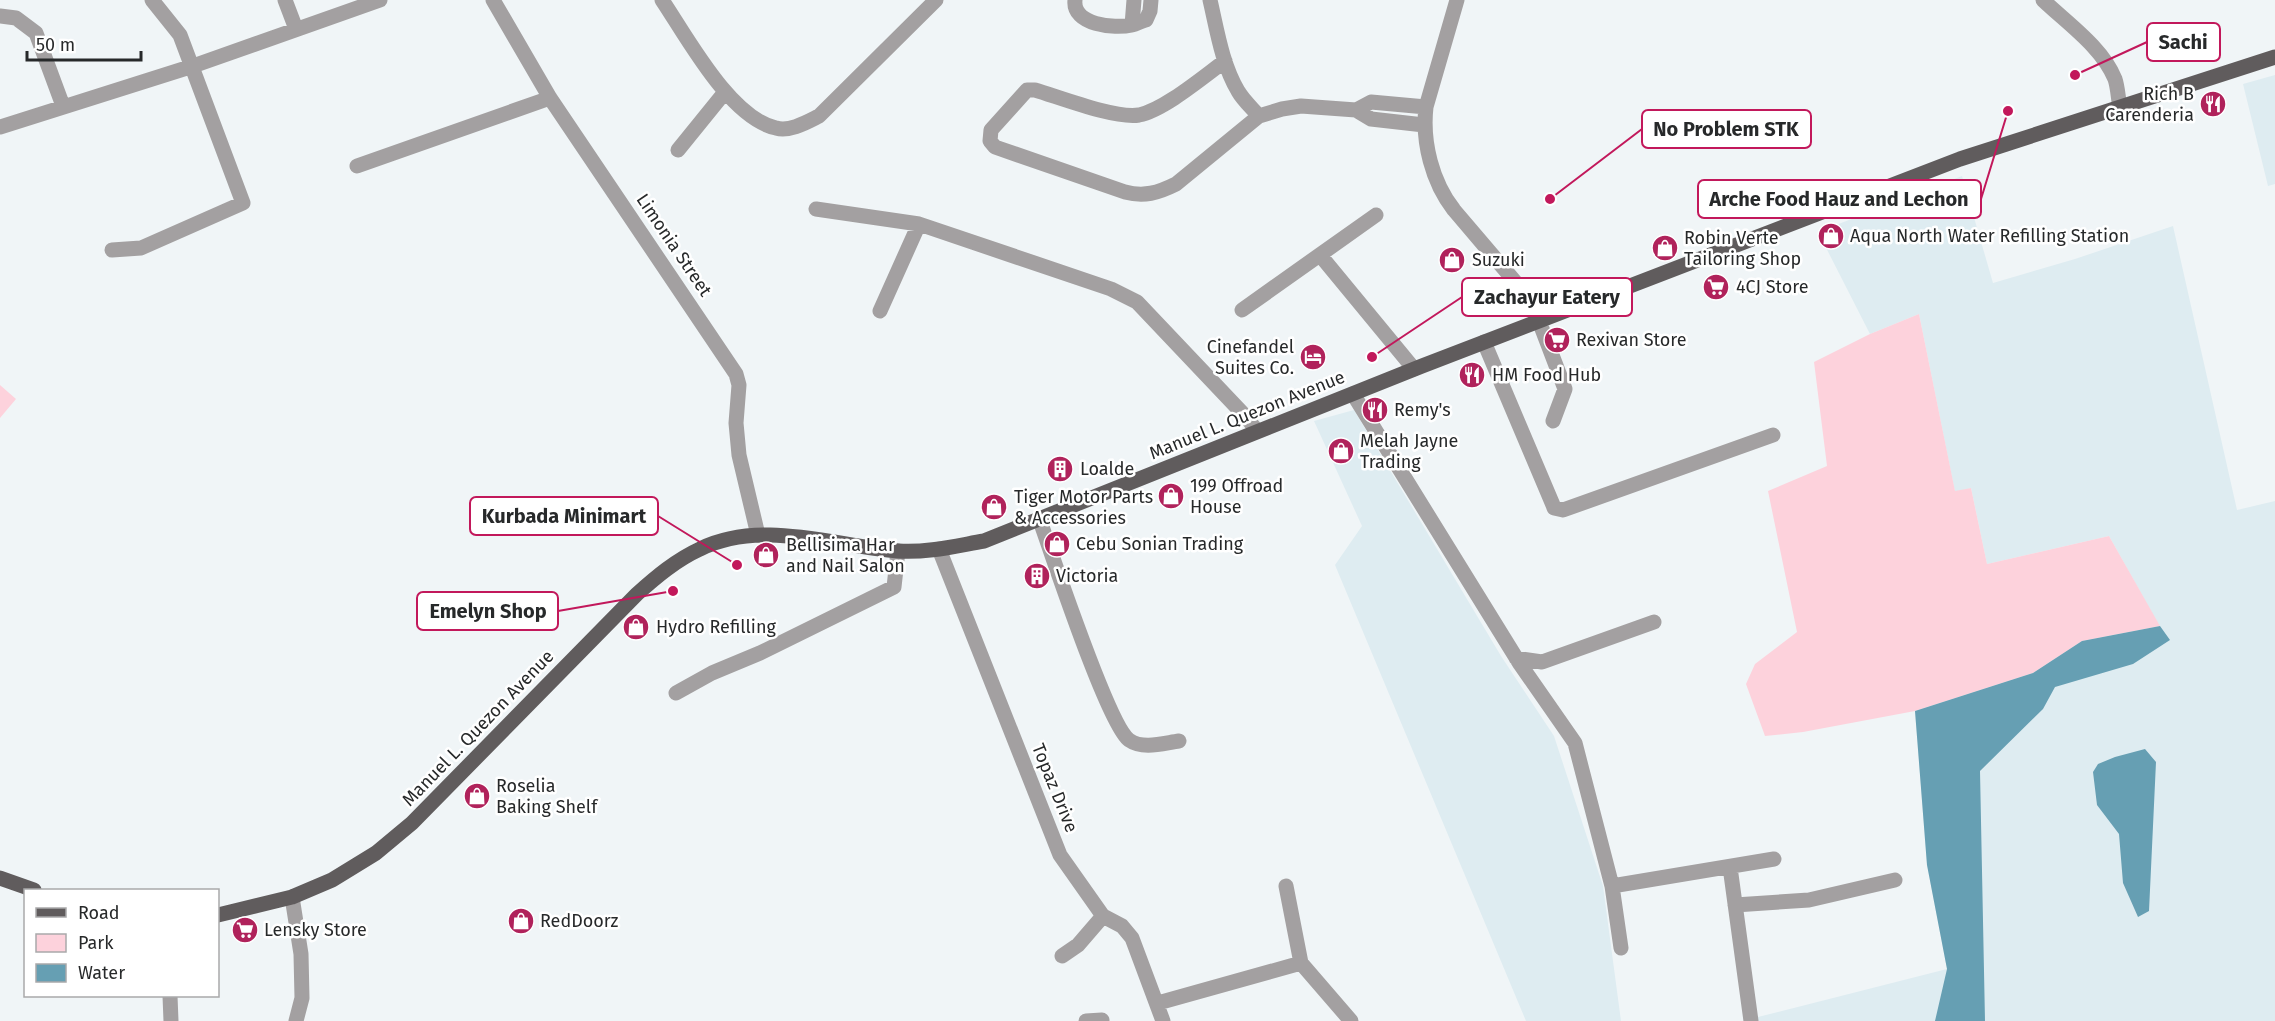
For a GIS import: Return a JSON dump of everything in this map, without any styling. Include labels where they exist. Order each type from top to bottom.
[{"type":"main road","name":"Manuel L. Quezon Avenue","points":[[219,915],[292,897],[332,880],[376,853],[412,822],[661,572],[700,548],[733,538],[758,535],[898,551],[939,549],[984,541],[1414,369],[1960,159],[2275,57]]},
{"type":"main road","points":[[0,878],[29,889]]},
{"type":"street","points":[[112,250],[141,248],[243,202],[180,35],[152,0]]},
{"type":"street","points":[[285,0],[296,29]]},
{"type":"street","points":[[0,127],[193,66],[380,0]]},
{"type":"street","name":"Limonia Street","points":[[493,0],[550,98],[736,374],[739,385],[736,423],[739,455],[758,535]]},
{"type":"street","points":[[662,0],[725,92],[755,120],[778,129],[801,125],[819,116],[936,0]]},
{"type":"street","points":[[1076,0],[1075,7],[1086,21],[1118,26],[1132,25],[1146,20],[1150,10],[1150,0]]},
{"type":"street","points":[[1132,25],[1134,0]]},
{"type":"street","points":[[1210,0],[1225,62],[1239,92],[1259,116]]},
{"type":"street","points":[[1457,0],[1426,107],[1424,125],[1435,178],[1444,197],[1542,319],[1565,389],[1553,421]]},
{"type":"street","points":[[2043,0],[2103,59],[2115,80],[2120,107]]},
{"type":"street","points":[[0,16],[16,18],[36,33],[63,106]]},
{"type":"street","points":[[1225,62],[1156,109],[1137,115],[1112,113],[1030,89],[1023,92],[989,135],[990,141],[995,147],[1125,192],[1146,195],[1176,184],[1259,116],[1282,109],[1301,106],[1356,110],[1371,119],[1424,125]]},
{"type":"street","points":[[678,150],[725,92]]},
{"type":"street","points":[[357,166],[550,98]]},
{"type":"street","points":[[1356,110],[1371,102],[1426,107]]},
{"type":"street","points":[[816,209],[920,224],[1111,289],[1137,302],[1257,431]]},
{"type":"street","points":[[1242,310],[1376,215]]},
{"type":"street","points":[[880,311],[920,224]]},
{"type":"street","points":[[1320,255],[1414,369]]},
{"type":"street","points":[[1484,342],[1553,505],[1558,509],[1563,510],[1773,435]]},
{"type":"street","points":[[1353,394],[1516,657],[1575,743],[1612,886],[1621,948]]},
{"type":"street","points":[[1040,518],[1096,672],[1122,733],[1135,744],[1179,741]]},
{"type":"street","name":"Topaz Drive","points":[[939,549],[1060,855],[1103,916],[1122,926],[1132,938],[1163,1021]]},
{"type":"street","points":[[676,693],[712,673],[760,653],[894,587],[898,551]]},
{"type":"street","points":[[1516,657],[1542,662],[1654,622]]},
{"type":"street","points":[[1612,886],[1774,858]]},
{"type":"street","points":[[1730,867],[1751,1021]]},
{"type":"street","points":[[1735,905],[1809,900],[1895,880]]},
{"type":"street","points":[[1286,886],[1301,963],[1351,1021]]},
{"type":"street","points":[[292,897],[301,954],[302,998],[297,1021]]},
{"type":"street","points":[[1062,956],[1078,945],[1103,916]]},
{"type":"street","points":[[1158,1004],[1301,963]]},
{"type":"street","points":[[170,997],[171,1021]]},
{"type":"shaded area","points":[[2275,75],[2275,184],[2268,186],[2243,84]]},
{"type":"shaded area","points":[[1962,176],[1993,283],[2075,259],[2173,226],[2237,510],[2275,501],[2275,1021],[1757,1021],[1758,1017],[1947,969],[1927,865],[1915,711],[2033,673],[2082,641],[2160,627],[2109,536],[1987,564],[1971,488],[1955,492],[1919,314],[1870,334],[1818,232]]},
{"type":"shaded area","points":[[1354,410],[1501,656],[1554,736],[1603,886],[1621,1021],[1526,1021],[1335,565],[1362,526],[1314,421]]},
{"type":"green space","points":[[1919,314],[1955,491],[1971,488],[1987,564],[2109,536],[2160,626],[2082,641],[2033,673],[1915,711],[1803,732],[1765,736],[1746,684],[1755,664],[1797,632],[1768,491],[1827,466],[1814,362],[1870,334]]},
{"type":"green space","points":[[0,385],[16,399],[0,418]]},
{"type":"water","points":[[2160,626],[2170,640],[2133,664],[2055,687],[2043,709],[1980,771],[1985,1021],[1935,1021],[1947,969],[1927,865],[1915,711],[2033,673],[2082,641]]},
{"type":"water","points":[[2145,749],[2156,762],[2149,911],[2138,917],[2123,883],[2119,834],[2097,805],[2093,772],[2098,764]]},
{"type":"place","name":"Sachi","points":[[2075,75]]},
{"type":"place","name":"Rich B Carenderia","points":[[2213,104]]},
{"type":"place","name":"Arche Food Hauz and Lechon","points":[[2008,111]]},
{"type":"place","name":"No Problem STK","points":[[1550,199]]},
{"type":"place","name":"Aqua North Water Refilling Station","points":[[1831,236]]},
{"type":"place","name":"Robin Verte Tailoring Shop","points":[[1665,248]]},
{"type":"place","name":"Suzuki","points":[[1452,260]]},
{"type":"place","name":"4CJ Store","points":[[1716,287]]},
{"type":"place","name":"Rexivan Store","points":[[1557,340]]},
{"type":"place","name":"Cinefandel Suites Co.","points":[[1313,357]]},
{"type":"place","name":"Zachayur Eatery","points":[[1372,357]]},
{"type":"place","name":"HM Food Hub","points":[[1472,375]]},
{"type":"place","name":"Remy's","points":[[1375,410]]},
{"type":"place","name":"Melah Jayne Trading","points":[[1341,451]]},
{"type":"place","name":"Loalde","points":[[1060,469]]},
{"type":"place","name":"199 Offroad House","points":[[1171,496]]},
{"type":"place","name":"Tiger Motor Parts & Accessories","points":[[994,507]]},
{"type":"place","name":"Cebu Sonian Trading","points":[[1057,544]]},
{"type":"place","name":"Bellisima Har and Nail Salon","points":[[766,555]]},
{"type":"place","name":"Kurbada Minimart","points":[[737,565]]},
{"type":"place","name":"Victoria","points":[[1037,576]]},
{"type":"place","name":"Emelyn Shop","points":[[673,591]]},
{"type":"place","name":"Hydro Refilling","points":[[636,627]]},
{"type":"place","name":"Roselia Baking Shelf","points":[[477,796]]},
{"type":"place","name":"RedDoorz","points":[[521,921]]},
{"type":"place","name":"Lensky Store","points":[[245,930]]}]
